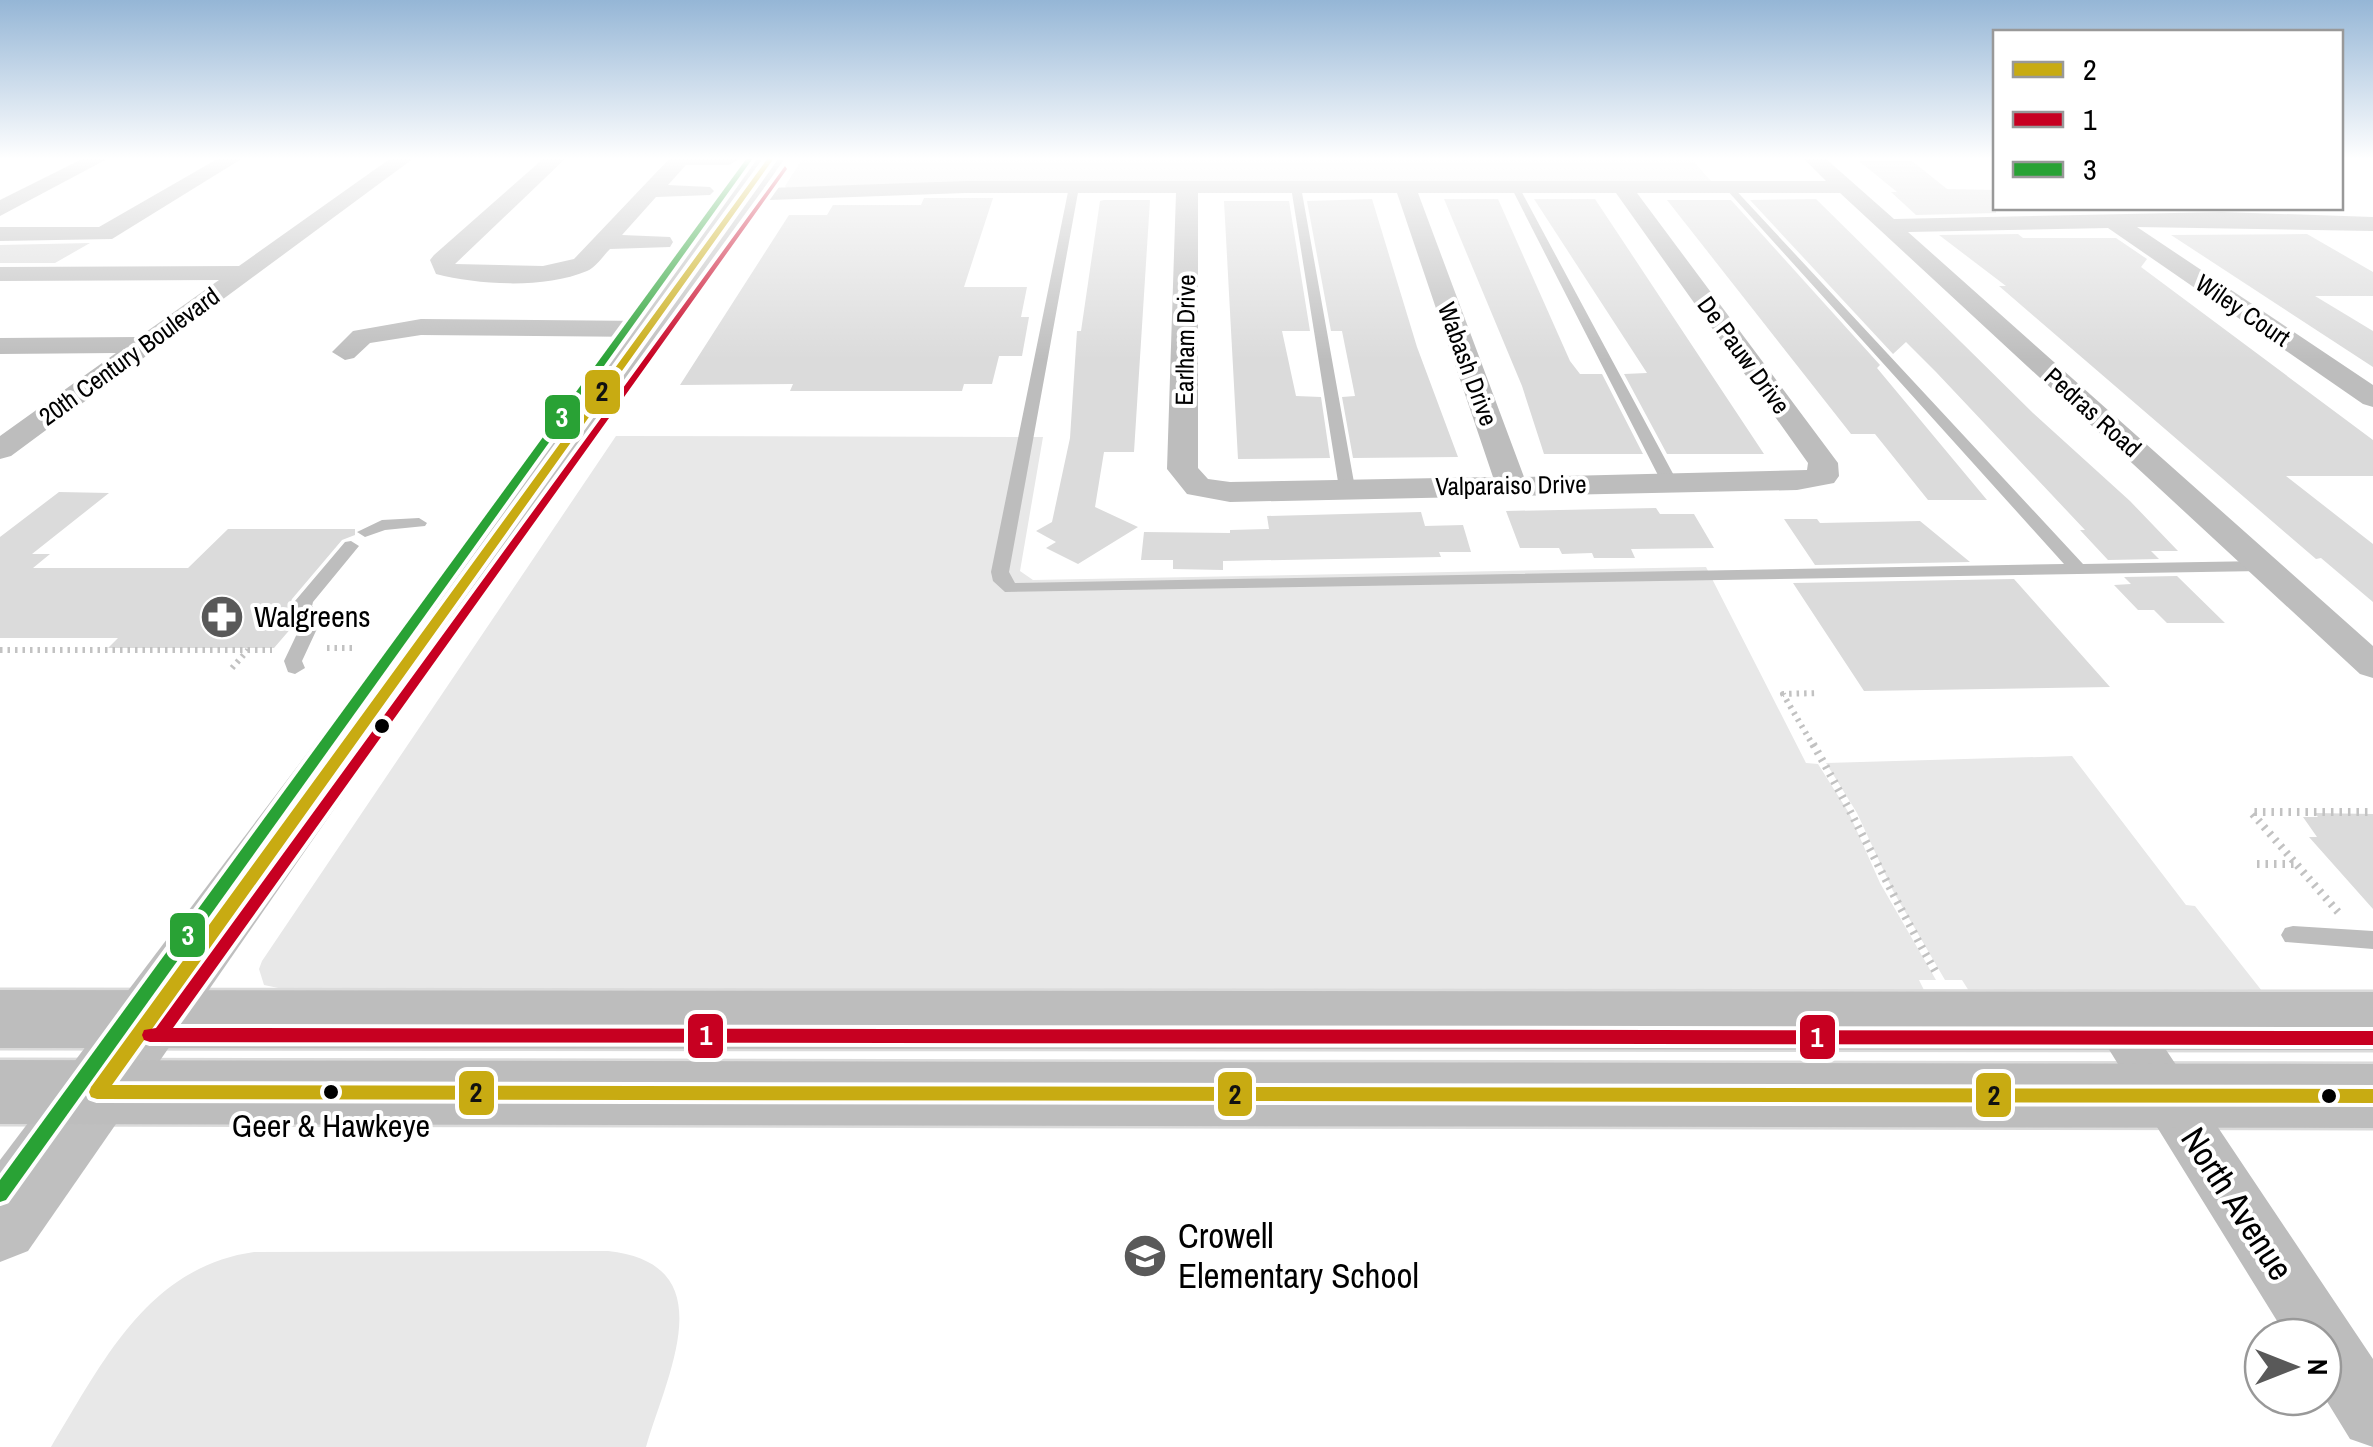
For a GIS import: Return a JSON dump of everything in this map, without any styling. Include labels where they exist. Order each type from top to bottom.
[{"type":"main road","points":[[0,1019],[2373,1021]]},
{"type":"main road","points":[[0,1092],[2373,1096]]},
{"type":"street","points":[[0,234],[104,234],[118,226]]},
{"type":"street","name":"20th Century Boulevard","points":[[1,448],[311,226]]},
{"type":"street","points":[[483,226],[441,265],[466,274],[558,272],[589,260],[621,226]]},
{"type":"street","points":[[0,1224],[648,329],[709,226]]},
{"type":"street","name":"Earlham Drive","points":[[1187,226],[1184,470],[1198,486]]},
{"type":"street","name":"Wabash Drive","points":[[1419,226],[1511,484]]},
{"type":"street","name":"De Pauw Drive","points":[[1649,226],[1823,463],[1823,476]]},
{"type":"street","points":[[1889,226],[1916,226]]},
{"type":"street","name":"Pedras Road","points":[[1889,226],[2373,666]]},
{"type":"street","name":"Wiley Court","points":[[2119,226],[2373,398]]},
{"type":"street","points":[[606,242],[662,242]]},
{"type":"street","points":[[0,274],[244,274]]},
{"type":"street","points":[[345,352],[362,338],[421,327],[648,329]]},
{"type":"street","points":[[6,350],[145,345]]},
{"type":"street","name":"Valparaiso Drive","points":[[1198,486],[1230,492],[1798,481],[1823,476]]},
{"type":"street","name":"North Avenue","points":[[2118,1020],[2309,1317]]},
{"type":"street","name":"North Avenue","points":[[2343,1369],[2373,1416]]},
{"type":"lane","points":[[1067,226],[1000,572],[1002,582],[1012,588],[2262,566]]},
{"type":"lane","points":[[1303,226],[1347,488]]},
{"type":"lane","points":[[1534,226],[1670,483]]},
{"type":"lane","points":[[1765,226],[2080,570]]},
{"type":"lane","points":[[365,532],[382,526],[419,523]]},
{"type":"lane","points":[[295,668],[293,662],[312,620],[304,601],[351,546]]},
{"type":"lane","points":[[2292,935],[2373,940]]},
{"type":"path","points":[[0,650],[276,650],[282,643]]},
{"type":"path","points":[[327,648],[354,648]]},
{"type":"path","points":[[232,668],[248,650]]},
{"type":"path","points":[[1819,693],[1783,694],[1852,812],[1888,890],[1943,986]]},
{"type":"path","points":[[2343,918],[2251,812],[2373,812]]},
{"type":"path","points":[[2258,864],[2296,864]]},
{"type":"shaded area","points":[[616,436],[1043,437],[1020,571],[1033,580],[1706,567],[1806,763],[1818,764],[1849,813],[1880,883],[1936,980],[1919,980],[1925,992],[288,990],[264,985],[259,969],[262,961]]},
{"type":"shaded area","points":[[2072,756],[2186,905],[2195,906],[2262,991],[1969,991],[1962,980],[1945,980],[1893,891],[1857,813],[1826,763]]},
{"type":"shaded area","points":[[608,1251],[644,1260],[667,1277],[677,1299],[679,1326],[674,1356],[646,1447],[51,1447],[131,1324],[184,1277],[217,1261],[254,1252]]},
{"type":"building","points":[[782,226],[984,226],[964,287],[1027,287],[1021,317],[1029,317],[1022,356],[999,356],[992,384],[964,384],[962,391],[790,391],[793,384],[680,385]]},
{"type":"building","points":[[1096,226],[1148,226],[1134,452],[1104,452],[1095,507],[1138,527],[1078,564],[1046,548],[1056,542],[1036,531],[1052,522],[1070,438],[1077,331],[1081,331]]},
{"type":"building","points":[[1225,226],[1293,226],[1310,331],[1282,331],[1296,396],[1321,397],[1330,458],[1238,459]]},
{"type":"building","points":[[1312,226],[1380,226],[1417,347],[1458,457],[1353,458],[1342,397],[1355,396],[1342,331],[1331,331]]},
{"type":"building","points":[[1455,226],[1510,226],[1570,361],[1580,374],[1602,374],[1643,454],[1544,454],[1522,386]]},
{"type":"building","points":[[1551,226],[1613,226],[1764,454],[1667,454],[1624,374],[1647,373]]},
{"type":"building","points":[[1687,226],[1754,226],[1880,365],[1877,368],[1987,500],[1928,500],[1875,434],[1851,434]]},
{"type":"building","points":[[1774,226],[1843,226],[2178,551],[2151,551],[2159,559],[2108,560],[2080,530],[2085,530],[1906,342],[1893,354]]},
{"type":"building","points":[[2018,234],[2023,238],[2116,238],[2147,259],[2141,267],[2373,440],[2373,476],[2286,476],[2373,544],[2373,602],[2321,558],[2316,559],[1999,286],[2006,286],[1939,235]]},
{"type":"building","points":[[2307,234],[2373,272],[2373,296],[2315,296],[2373,331],[2373,367],[2171,235]]},
{"type":"building","points":[[90,243],[55,263],[0,263],[0,245]]},
{"type":"building","points":[[59,492],[109,493],[32,554],[50,554],[33,568],[188,568],[228,529],[355,529],[355,535],[342,540],[292,599],[287,612],[293,612],[299,619],[274,648],[108,648],[118,638],[0,638],[0,537]]},
{"type":"building","points":[[1656,508],[1660,514],[1694,514],[1714,548],[1631,549],[1635,558],[1594,558],[1592,553],[1562,554],[1559,548],[1520,548],[1506,511]]},
{"type":"building","points":[[1421,512],[1425,526],[1463,525],[1471,552],[1439,552],[1441,557],[1223,561],[1223,570],[1173,569],[1173,560],[1141,560],[1144,532],[1230,533],[1269,529],[1267,516]]},
{"type":"building","points":[[1784,519],[1817,519],[1820,523],[1920,521],[1970,562],[1815,565]]},
{"type":"building","points":[[2177,576],[2225,623],[2167,623],[2154,610],[2138,610],[2114,585],[2131,584],[2124,577]]},
{"type":"building","points":[[2014,579],[2110,687],[1864,691],[1793,583]]},
{"type":"building","points":[[2314,813],[2373,814],[2373,909],[2309,837],[2317,837],[2303,817],[2318,817]]},
{"type":"transit line","name":"3","points":[[0,1194],[701,226]]},
{"type":"transit line","name":"2","points":[[97,1092],[722,226]]},
{"type":"transit line","name":"1","points":[[164,1028],[743,226]]},
{"type":"transit line","name":"1","points":[[150,1035],[2373,1038]]},
{"type":"transit line","name":"2","points":[[97,1092],[2373,1096]]},
{"type":"place","name":"Walgreens","points":[[222,617]]},
{"type":"place","name":"Geer & Hawkeye","points":[[331,1092]]},
{"type":"place","name":"Crowell Elementary School","points":[[1145,1256]]}]
